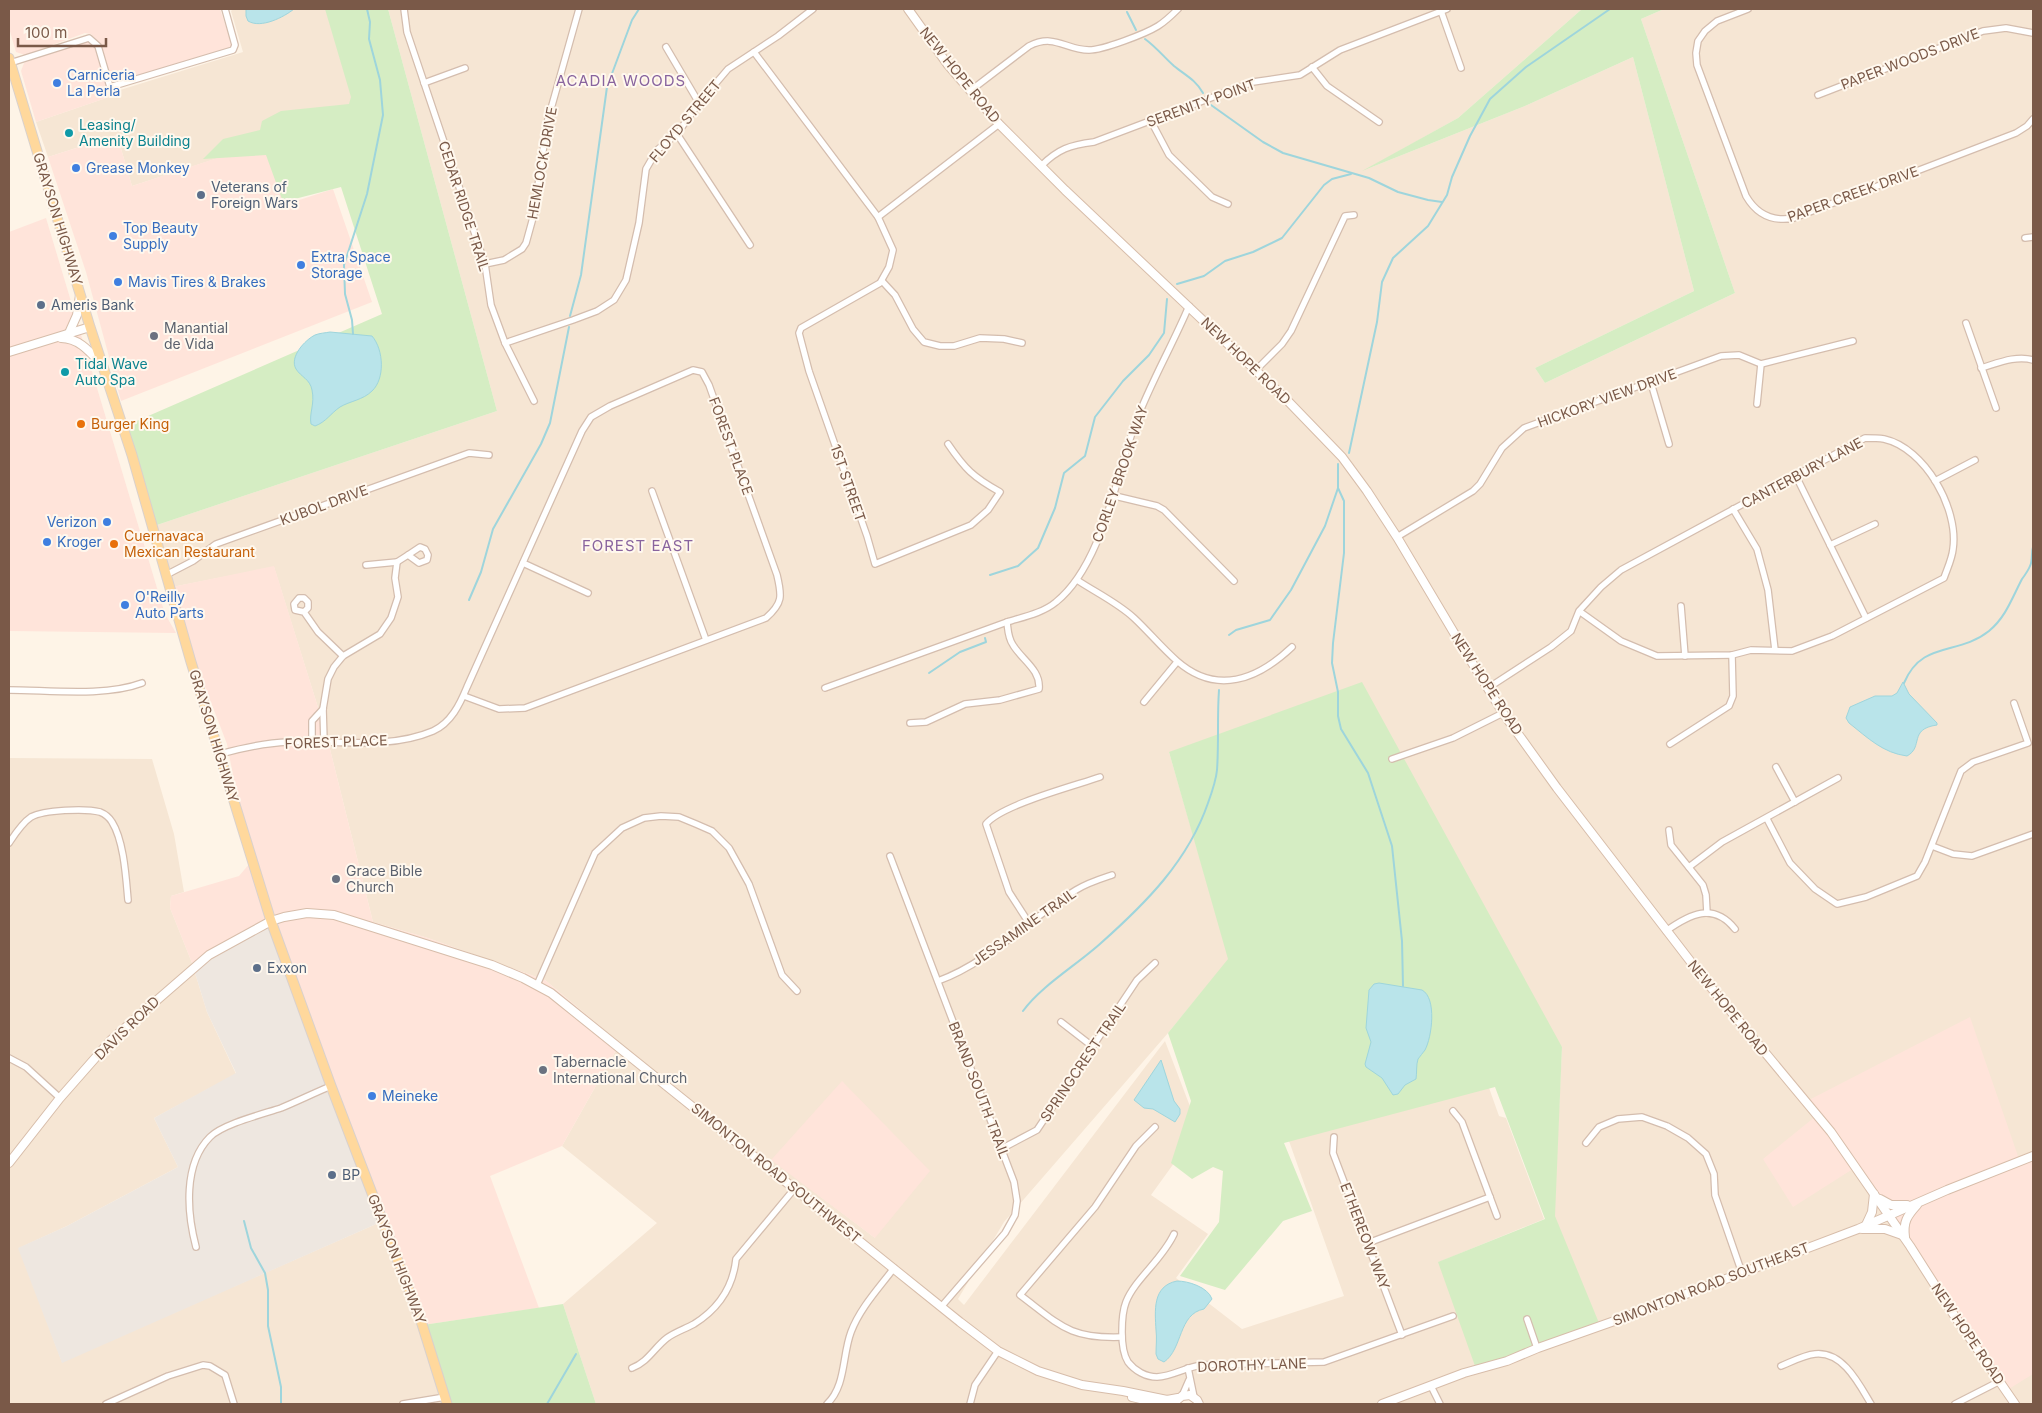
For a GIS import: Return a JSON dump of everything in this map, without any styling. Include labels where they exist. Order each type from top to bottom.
[{"type":"main road","name":"GRAYSON HIGHWAY","points":[[10,61],[90,327],[132,455],[166,575],[271,921],[331,1086],[422,1324],[446,1400]]},
{"type":"street","points":[[10,61],[89,38],[98,46],[110,87],[233,50],[235,46],[225,9]]},
{"type":"street","name":"CEDAR RIDGE TRAIL","points":[[404,9],[407,32],[485,264],[491,305],[505,343],[534,401]]},
{"type":"street","name":"HEMLOCK DRIVE","points":[[485,264],[504,260],[522,249],[526,243],[534,214],[547,122],[579,9]]},
{"type":"street","name":"FLOYD STREET","points":[[505,343],[597,311],[614,300],[627,276],[639,224],[646,169],[658,150],[677,134],[699,102],[728,69],[812,9]]},
{"type":"street","name":"NEW HOPE ROAD","points":[[908,9],[970,91],[999,124],[1256,370],[1332,446],[1367,491],[1397,537],[1503,713],[1557,788],[1666,931],[1750,1037],[1822,1120],[1889,1215],[1954,1315],[2016,1404]]},
{"type":"street","points":[[970,91],[1029,46],[1039,41],[1050,40],[1089,50],[1103,48],[1156,28],[1178,9]]},
{"type":"street","name":"SERENITY POINT","points":[[1041,166],[1055,153],[1068,147],[1094,142],[1253,82],[1300,75],[1340,50],[1448,9]]},
{"type":"street","name":"PAPER CREEK DRIVE","points":[[1748,9],[1717,21],[1705,31],[1698,41],[1697,65],[1746,196],[1752,206],[1760,213],[1771,218],[1784,220],[1794,218],[2016,133],[2033,120]]},
{"type":"street","points":[[1441,11],[1461,68]]},
{"type":"street","name":"PAPER WOODS DRIVE","points":[[1818,95],[1983,31],[2006,28],[2033,34]]},
{"type":"street","points":[[666,47],[699,102]]},
{"type":"street","points":[[754,52],[878,217],[893,250],[889,267],[882,281],[895,295],[913,329],[924,342],[940,346],[954,346],[980,338],[1004,339],[1022,343]]},
{"type":"street","points":[[1312,67],[1327,86],[1379,122]]},
{"type":"street","points":[[424,83],[465,68]]},
{"type":"street","points":[[1151,120],[1169,155],[1212,197],[1228,204]]},
{"type":"street","points":[[878,217],[999,124]]},
{"type":"street","points":[[677,134],[750,245]]},
{"type":"street","points":[[1256,370],[1282,344],[1290,331],[1344,216],[1354,215]]},
{"type":"street","points":[[2025,238],[2033,237]]},
{"type":"street","name":"1ST STREET","points":[[882,281],[860,296],[801,328],[799,333],[809,371],[875,564],[971,525],[988,510],[1000,492],[977,479],[962,466],[948,444]]},
{"type":"street","points":[[69,333],[77,315],[80,293]]},
{"type":"street","name":"CORLEY BROOK WAY","points":[[825,688],[1031,615],[1056,603],[1077,580],[1092,550],[1115,496],[1136,421],[1189,306]]},
{"type":"street","points":[[1966,323],[1996,408]]},
{"type":"street","points":[[9,352],[90,327]]},
{"type":"street","points":[[52,338],[69,338],[77,342],[88,349],[102,365]]},
{"type":"street","points":[[1757,404],[1761,364],[1853,341]]},
{"type":"street","name":"HICKORY VIEW DRIVE","points":[[1397,537],[1473,491],[1480,484],[1502,448],[1524,428],[1721,356],[1739,355],[1761,364]]},
{"type":"street","points":[[1982,368],[2007,360],[2027,358],[2033,360]]},
{"type":"street","name":"FOREST PLACE","points":[[220,754],[262,745],[399,740],[434,731],[452,717],[464,696],[582,431],[591,417],[610,406],[693,370],[702,372],[709,385],[777,575],[781,594],[777,608],[766,618],[525,708],[499,709],[464,696]]},
{"type":"street","points":[[1651,383],[1669,444]]},
{"type":"street","name":"CANTERBURY LANE","points":[[1488,688],[1551,647],[1571,631],[1579,612],[1601,587],[1621,570],[1795,474],[1865,438],[1884,439],[1900,446],[1920,460],[1945,498],[1952,522],[1953,549],[1944,578],[1832,636],[1792,651],[1751,650],[1732,655],[1657,656],[1621,641],[1579,612]]},
{"type":"street","name":"KUBOL DRIVE","points":[[166,575],[193,561],[216,544],[469,453],[489,455]]},
{"type":"street","points":[[1935,481],[1975,460]]},
{"type":"street","points":[[1795,474],[1866,618]]},
{"type":"street","points":[[652,491],[706,640]]},
{"type":"street","points":[[1115,496],[1157,506],[1164,510],[1234,581]]},
{"type":"street","points":[[1733,509],[1757,549],[1768,590],[1775,650]]},
{"type":"street","points":[[1830,546],[1875,524]]},
{"type":"street","points":[[366,565],[396,562],[408,555]]},
{"type":"street","points":[[324,742],[323,709],[328,679],[334,667],[343,656],[380,634],[390,618],[398,597],[395,578],[396,562]]},
{"type":"street","points":[[523,563],[588,593]]},
{"type":"street","points":[[1077,580],[1132,616],[1177,662],[1213,681],[1235,680],[1258,672],[1276,662],[1292,647]]},
{"type":"street","points":[[1681,606],[1685,656]]},
{"type":"street","points":[[304,612],[318,632],[343,656]]},
{"type":"street","points":[[910,723],[926,722],[965,704],[1000,700],[1039,689],[1040,681],[1033,668],[1012,644],[1008,636],[1007,622]]},
{"type":"street","points":[[1670,744],[1729,706],[1733,696],[1732,655]]},
{"type":"street","points":[[1144,702],[1177,662]]},
{"type":"street","points":[[9,690],[104,690],[131,687],[142,683]]},
{"type":"street","points":[[1766,819],[1790,863],[1815,889],[1836,904],[1866,897],[1917,876],[1932,846],[1961,771],[1973,762],[2028,743],[2014,703]]},
{"type":"street","points":[[312,742],[312,721],[323,709]]},
{"type":"street","points":[[1392,759],[1407,756],[1453,738],[1503,713]]},
{"type":"street","points":[[1776,766],[1795,802]]},
{"type":"street","points":[[1029,923],[1009,892],[986,824],[991,818],[1008,808],[1100,777]]},
{"type":"street","points":[[1689,867],[1722,842],[1838,778]]},
{"type":"street","points":[[9,843],[29,819],[38,814],[52,811],[90,811],[106,816],[112,822],[117,833],[124,862],[128,900]]},
{"type":"street","points":[[537,984],[595,853],[622,828],[644,818],[662,816],[679,817],[712,831],[729,848],[749,884],[782,975],[797,991]]},
{"type":"street","points":[[1668,830],[1671,845],[1702,885],[1706,895],[1707,913]]},
{"type":"street","points":[[1932,846],[1953,854],[1972,856],[2033,834]]},
{"type":"street","name":"BRAND SOUTH TRAIL","points":[[890,856],[1014,1182],[1017,1201],[1015,1216],[1004,1233],[941,1307]]},
{"type":"street","name":"JESSAMINE TRAIL","points":[[938,981],[950,977],[981,959],[1078,889],[1112,875]]},
{"type":"street","points":[[1666,931],[1687,918],[1700,913],[1715,913],[1728,920],[1735,929]]},
{"type":"street","name":"SIMONTON ROAD SOUTHWEST","points":[[271,921],[285,916],[307,914],[343,917],[491,965],[537,984],[581,1015],[941,1307],[998,1351],[1023,1365],[1059,1379],[1162,1404]]},
{"type":"street","name":"DAVIS ROAD","points":[[9,1163],[60,1098],[111,1040],[209,955],[271,921]]},
{"type":"street","name":"SPRINGCREST TRAIL","points":[[1001,1149],[1037,1130],[1137,980],[1155,963]]},
{"type":"street","points":[[1061,1022],[1092,1046]]},
{"type":"street","points":[[9,1058],[26,1067],[60,1098]]},
{"type":"street","points":[[196,1247],[188,1196],[197,1155],[209,1138],[218,1130],[283,1107],[331,1086]]},
{"type":"street","points":[[1453,1111],[1462,1122],[1497,1216]]},
{"type":"street","points":[[1586,1143],[1599,1127],[1618,1119],[1642,1116],[1667,1126],[1688,1138],[1706,1154],[1714,1174],[1715,1195],[1742,1273]]},
{"type":"street","points":[[1122,1337],[1092,1337],[1076,1333],[1059,1325],[1020,1295],[1095,1207],[1136,1146],[1155,1127]]},
{"type":"street","name":"ETHEREOW WAY","points":[[1334,1137],[1333,1153],[1402,1334]]},
{"type":"street","name":"SIMONTON ROAD SOUTHEAST","points":[[1384,1404],[1464,1373],[1507,1361],[1537,1348],[1620,1319],[1858,1229],[2033,1156]]},
{"type":"street","points":[[632,1368],[645,1361],[665,1339],[708,1314],[719,1302],[729,1287],[735,1271],[736,1259],[795,1188]]},
{"type":"street","points":[[1866,1225],[1872,1212],[1875,1195],[1891,1205],[1917,1203]]},
{"type":"street","points":[[1368,1243],[1490,1197]]},
{"type":"street","points":[[1858,1229],[1885,1229],[1904,1237],[1906,1218],[1917,1203]]},
{"type":"street","name":"DOROTHY LANE","points":[[1174,1234],[1167,1248],[1126,1302],[1123,1314],[1122,1337],[1127,1360],[1134,1369],[1142,1373],[1156,1377],[1202,1366],[1324,1362],[1453,1316]]},
{"type":"street","points":[[827,1404],[840,1387],[843,1360],[851,1332],[862,1310],[894,1268]]},
{"type":"street","points":[[1526,1319],[1537,1348]]},
{"type":"street","points":[[970,1404],[975,1385],[998,1351]]},
{"type":"street","points":[[1781,1366],[1813,1354],[1828,1355],[1841,1362],[1849,1370],[1871,1404]]},
{"type":"street","points":[[106,1404],[168,1376],[203,1365],[210,1366],[224,1375],[234,1404]]},
{"type":"street","points":[[1188,1368],[1194,1397],[1199,1404]]},
{"type":"street","points":[[1178,1399],[1189,1380]]},
{"type":"street","points":[[1954,1404],[2000,1381]]},
{"type":"street","points":[[1432,1386],[1440,1404]]},
{"type":"street","name":"SIMONTON ROAD SOUTHWEST","points":[[1108,1390],[1123,1391],[1167,1400],[1190,1395],[1194,1397]]},
{"type":"street","points":[[403,1404],[446,1400]]},
{"type":"shaded area","points":[[9,9],[220,9],[232,45],[228,49],[116,83],[111,79],[101,44],[91,34],[85,33],[25,55],[16,52],[9,28]]},
{"type":"shaded area","points":[[233,9],[340,9],[369,109],[132,186],[117,135],[48,157],[36,122],[109,97],[120,90],[243,52],[231,11]]},
{"type":"shaded area","points":[[388,9],[1582,9],[1458,118],[1367,169],[1525,106],[1633,57],[1694,291],[1535,368],[1545,383],[1735,293],[1641,19],[1664,9],[2033,9],[2033,1404],[1205,1404],[1195,1393],[1181,1392],[1173,1396],[1158,1396],[1119,1388],[1172,1404],[596,1404],[563,1304],[657,1223],[562,1146],[620,1043],[545,980],[428,938],[373,922],[326,733],[274,567],[167,588],[151,527],[497,411]],"holes":[[[1169,752],[1562,1047],[1554,1216],[1598,1323],[1439,1262],[1544,1219],[1506,1118],[1499,1116],[1488,1085],[1289,1141],[1344,1296],[1242,1329],[1176,1278],[1208,1234],[1151,1195],[1177,1159],[1191,1109],[1165,1041],[964,1305],[958,1299],[1004,1222],[1168,1033],[1229,959]],[[843,1082],[875,1238],[772,1160]]]},
{"type":"shaded area","points":[[83,40],[90,42],[95,48],[109,97],[36,122],[21,71],[24,63]]},
{"type":"shaded area","points":[[117,135],[132,186],[266,142],[287,204],[333,189],[372,302],[121,401],[86,272],[48,157]]},
{"type":"shaded area","points":[[46,218],[165,614],[176,633],[9,631],[9,232]]},
{"type":"shaded area","points":[[274,566],[326,733],[373,922],[428,938],[545,980],[620,1043],[562,1146],[490,1176],[539,1308],[423,1325],[383,1221],[222,947],[192,963],[170,908],[171,896],[239,876],[250,863],[227,744],[167,588]]},
{"type":"shaded area","points":[[9,758],[152,759],[174,834],[184,892],[171,896],[170,908],[192,963],[207,1012],[236,1074],[154,1118],[178,1167],[67,1226],[19,1248],[62,1362],[383,1221],[449,1404],[9,1404]]},
{"type":"shaded area","points":[[265,920],[383,1221],[62,1363],[18,1248],[67,1226],[178,1167],[154,1118],[236,1073],[207,1012],[192,963]]},
{"type":"shaded area","points":[[1970,1017],[2019,1159],[2033,1154],[2033,1374],[2004,1392],[1889,1208],[1856,1167],[1793,1207],[1763,1159],[1816,1116],[1805,1102]]},
{"type":"shaded area","points":[[842,1081],[930,1171],[875,1238],[771,1160]]},
{"type":"green space","points":[[325,9],[388,9],[497,411],[151,527],[123,427],[382,314],[341,187],[283,202],[266,155],[203,159],[223,139],[260,130],[262,121],[281,111],[349,104],[351,97]]},
{"type":"green space","points":[[1582,9],[1664,9],[1641,19],[1735,293],[1545,383],[1535,368],[1694,291],[1633,57],[1525,106],[1362,171],[1458,118]]},
{"type":"green space","points":[[1362,682],[1562,1047],[1555,1216],[1599,1323],[1499,1360],[1475,1366],[1438,1262],[1545,1219],[1495,1087],[1284,1143],[1312,1211],[1283,1221],[1225,1290],[1180,1276],[1219,1222],[1223,1171],[1213,1167],[1192,1179],[1171,1163],[1191,1101],[1168,1033],[1228,959],[1169,752]]},
{"type":"green space","points":[[563,1304],[596,1404],[449,1404],[423,1325]]},
{"type":"water","points":[[246,9],[294,9],[272,21],[259,24],[248,21]]},
{"type":"water","points":[[330,332],[372,336],[381,356],[381,372],[372,391],[340,407],[315,426],[311,424],[313,395],[311,386],[294,364],[299,349],[311,337]]},
{"type":"water","points":[[1903,682],[1909,694],[1937,723],[1937,725],[1922,730],[1915,748],[1907,756],[1890,752],[1876,744],[1849,723],[1846,718],[1850,707],[1875,696],[1892,696],[1897,693]]},
{"type":"water","points":[[1379,983],[1422,990],[1427,994],[1431,1009],[1430,1036],[1425,1050],[1418,1059],[1416,1079],[1405,1085],[1398,1094],[1393,1095],[1382,1078],[1366,1067],[1365,1064],[1371,1042],[1366,1028],[1369,990],[1374,984]]},
{"type":"water","points":[[1161,1060],[1174,1101],[1180,1109],[1180,1114],[1175,1122],[1153,1109],[1144,1108],[1134,1100]]},
{"type":"water","points":[[1177,1281],[1187,1282],[1202,1288],[1212,1299],[1204,1309],[1196,1312],[1189,1318],[1175,1349],[1164,1362],[1158,1359],[1156,1354],[1155,1315],[1157,1300],[1163,1288]]},
{"type":"waterway","points":[[353,334],[352,320],[345,294],[344,265],[367,194],[383,115],[380,80],[369,39],[370,22],[367,9]]},
{"type":"waterway","points":[[570,316],[581,275],[607,87],[632,20],[639,9]]},
{"type":"waterway","points":[[1349,453],[1377,322],[1382,282],[1393,258],[1428,226],[1447,195],[1452,177],[1470,136],[1490,99],[1526,67],[1610,9]]},
{"type":"waterway","points":[[1127,12],[1136,30]]},
{"type":"waterway","points":[[1145,39],[1174,66],[1194,81],[1203,93]]},
{"type":"waterway","points":[[1211,105],[1263,142],[1283,153],[1369,178],[1398,192],[1442,202]]},
{"type":"waterway","points":[[1177,284],[1204,276],[1225,261],[1253,252],[1282,238],[1324,185],[1332,179],[1351,174]]},
{"type":"waterway","points":[[990,575],[1018,566],[1038,548],[1055,508],[1064,473],[1085,456],[1095,417],[1123,381],[1149,355],[1164,333],[1167,299]]},
{"type":"waterway","points":[[469,600],[481,572],[493,529],[541,444],[550,423],[569,327]]},
{"type":"waterway","points":[[2033,413],[2033,441]]},
{"type":"waterway","points":[[1229,635],[1236,630],[1270,620],[1291,590],[1325,526],[1338,488],[1338,464]]},
{"type":"waterway","points":[[1338,488],[1344,501],[1344,553],[1332,663],[1338,692],[1338,716],[1341,729],[1368,773],[1392,846],[1402,941],[1403,986]]},
{"type":"waterway","points":[[1904,683],[1912,669],[1921,660],[1931,654],[1977,639],[1995,626],[2012,600],[2029,568],[2033,547]]},
{"type":"waterway","points":[[929,673],[960,652],[986,642],[985,638]]},
{"type":"waterway","points":[[1023,1011],[1040,993],[1092,951],[1134,912],[1164,880],[1189,844],[1200,824],[1216,778],[1219,690]]},
{"type":"waterway","points":[[244,1221],[251,1248],[265,1273],[268,1290],[268,1326],[281,1387],[281,1404]]},
{"type":"waterway","points":[[547,1404],[576,1354]]},
{"type":"place","name":"Carniceria La Perla","points":[[57,83]]},
{"type":"place","name":"Leasing/ Amenity Building","points":[[69,133]]},
{"type":"place","name":"Grease Monkey","points":[[76,168]]},
{"type":"place","name":"Veterans of Foreign Wars","points":[[201,195]]},
{"type":"place","name":"Top Beauty Supply","points":[[113,236]]},
{"type":"place","name":"Extra Space Storage","points":[[301,265]]},
{"type":"place","name":"Mavis Tires & Brakes","points":[[118,282]]},
{"type":"place","name":"Ameris Bank","points":[[41,305]]},
{"type":"place","name":"Manantial de Vida","points":[[154,336]]},
{"type":"place","name":"Tidal Wave Auto Spa","points":[[65,372]]},
{"type":"place","name":"Burger King","points":[[81,424]]},
{"type":"place","name":"Verizon","points":[[107,522]]},
{"type":"place","name":"Kroger","points":[[47,542]]},
{"type":"place","name":"Cuernavaca Mexican Restaurant","points":[[114,544]]},
{"type":"place","name":"O'Reilly Auto Parts","points":[[125,605]]},
{"type":"place","name":"Grace Bible Church","points":[[336,879]]},
{"type":"place","name":"Exxon","points":[[257,968]]},
{"type":"place","name":"Tabernacle International Church","points":[[543,1070]]},
{"type":"place","name":"Meineke","points":[[372,1096]]},
{"type":"place","name":"BP","points":[[332,1175]]},
{"type":"district","name":"ACADIA WOODS","points":[[621,81]]},
{"type":"district","name":"FOREST EAST","points":[[638,546]]}]
